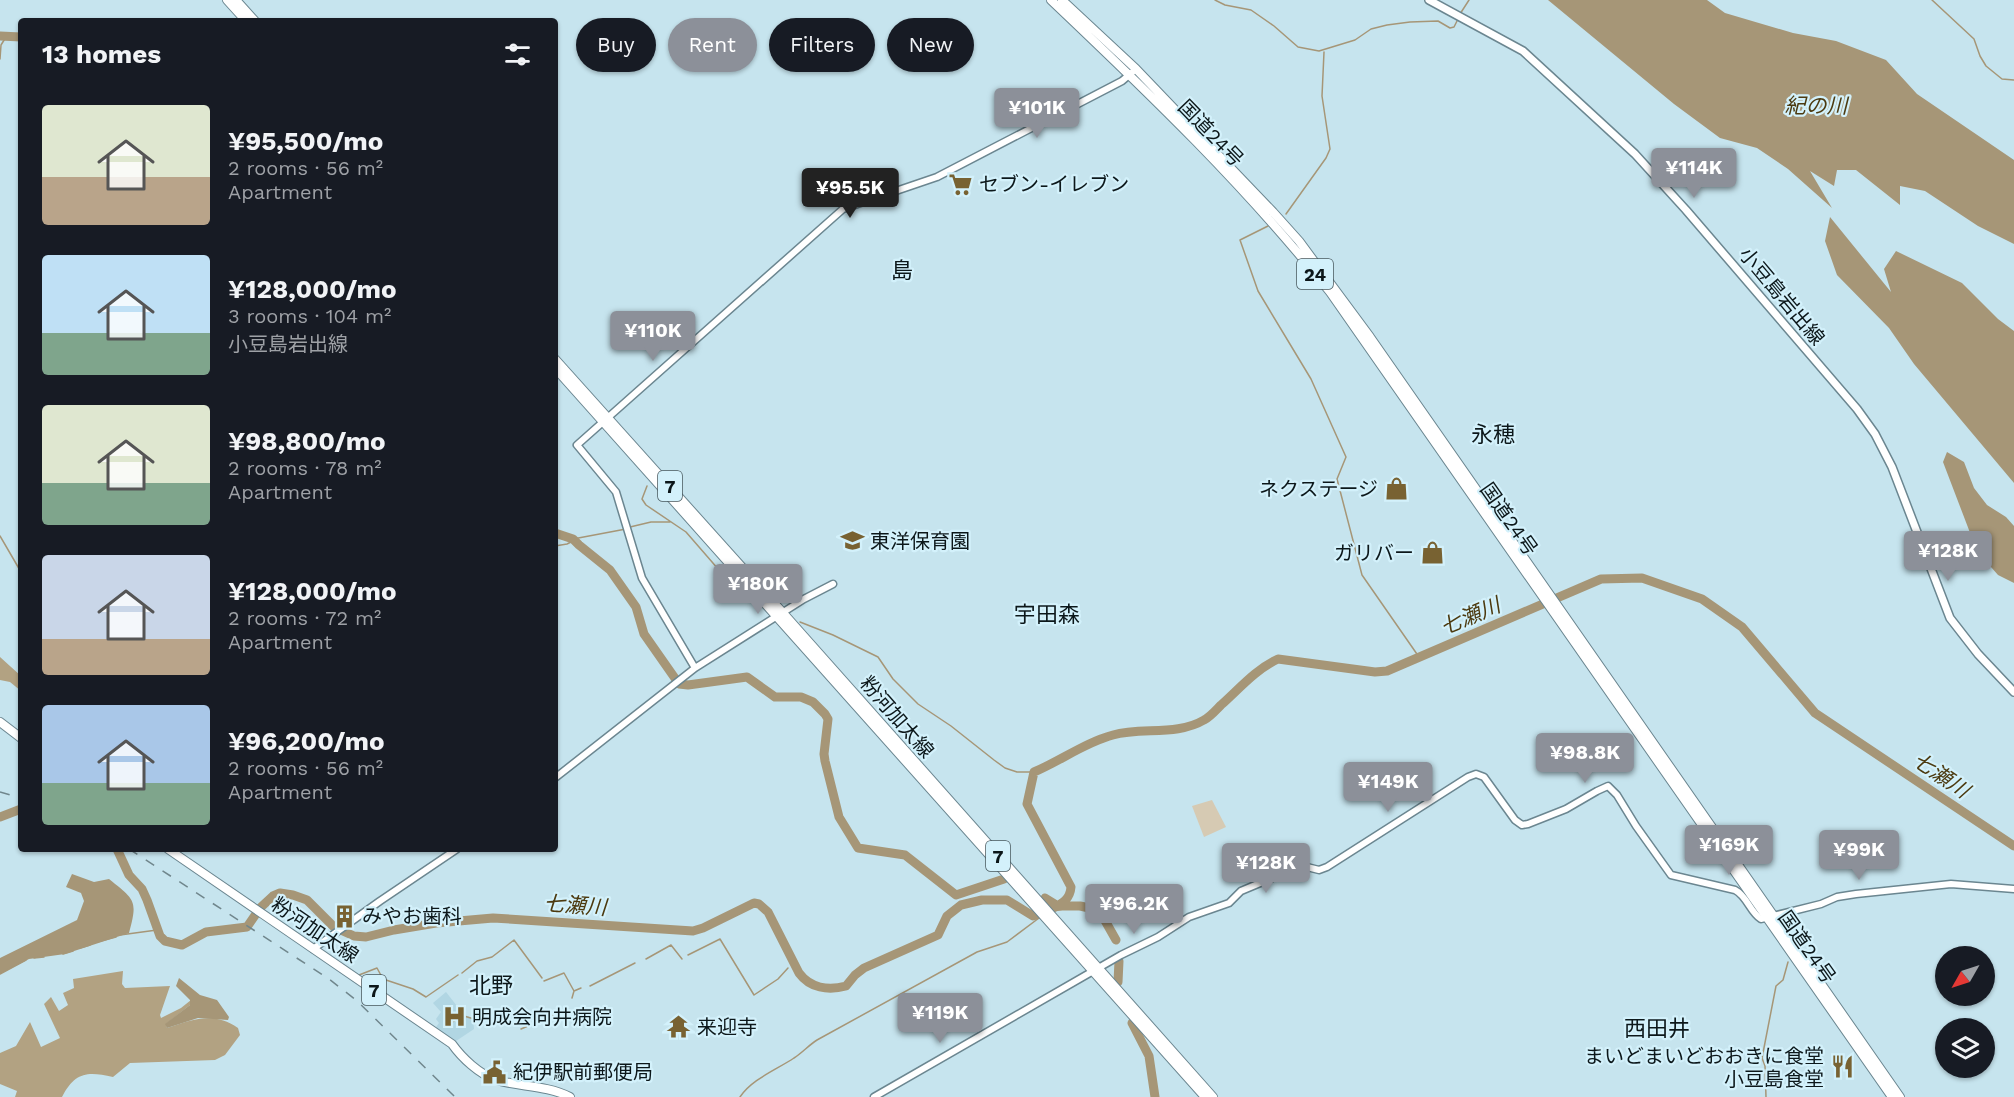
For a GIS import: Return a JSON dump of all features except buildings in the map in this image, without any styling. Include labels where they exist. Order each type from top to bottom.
[{"type":"main road","points":[[227,0],[243,18]]},
{"type":"main road","points":[[236,0],[252,18]]},
{"type":"main road","name":"国道24号","points":[[1051,0],[1133,72]]},
{"type":"main road","name":"国道24号","points":[[1062,0],[1216,151],[1299,241],[1351,310],[1555,609],[1900,1097]]},
{"type":"main road","name":"小豆島岩出線","points":[[1429,0],[1523,51],[1635,154],[1702,228],[1857,410],[1875,434],[1892,467],[1950,618],[1978,654],[2014,692]]},
{"type":"main road","name":"粉河加太線","points":[[558,363],[606,420],[1096,970],[1205,1097]]},
{"type":"main road","name":"粉河加太線","points":[[558,371],[606,420]]},
{"type":"main road","points":[[0,722],[18,736]]},
{"type":"main road","name":"粉河加太線","points":[[172,852],[452,1044],[484,1074],[495,1080],[551,1089],[570,1097]]},
{"type":"main road","name":"国道24号","points":[[1770,916],[1892,1097]]},
{"type":"main road","name":"粉河加太線","points":[[1096,970],[1213,1097]]},
{"type":"street","points":[[695,668],[642,578],[628,528],[612,485],[577,445],[843,209],[937,177],[1122,81],[1133,72]]},
{"type":"street","points":[[558,776],[695,668],[804,599],[833,584]]},
{"type":"street","points":[[874,1097],[952,1050],[1121,955],[1158,937],[1189,917],[1229,903],[1245,889],[1293,866],[1299,865],[1319,870],[1327,867],[1476,774],[1484,777],[1515,820],[1522,825],[1566,809],[1608,786],[1617,795],[1671,875],[1735,890],[1741,893],[1761,919],[1821,904],[1837,897],[1914,887],[1951,884],[2014,889]]},
{"type":"street","points":[[314,949],[453,852]]},
{"type":"shaded area","points":[[0,657],[18,673],[18,689],[10,682],[0,680]]},
{"type":"shaded area","points":[[1212,800],[1226,827],[1204,837],[1192,806]]},
{"type":"shaded area","points":[[123,971],[122,984],[125,988],[170,986],[161,1018],[191,1000],[190,1005],[166,1024],[167,1028],[194,1020],[212,1018],[238,1028],[240,1035],[225,1055],[215,1060],[130,1063],[113,1077],[89,1074],[77,1078],[62,1097],[15,1097],[17,1091],[0,1084],[0,1053],[16,1046],[30,1022],[41,1047],[60,1038],[44,1004],[51,997],[59,1011],[68,1005],[63,993],[74,988],[73,979]]},
{"type":"shaded area","name":"明成会向井病院","points":[[446,992],[464,1015],[473,1018],[474,1029],[453,1043],[434,1030],[439,1023],[436,1019],[441,1012],[433,1003]]},
{"type":"water","name":"紀の川","points":[[1548,0],[1707,0],[1725,13],[1793,33],[1836,41],[1886,60],[1917,94],[2014,160],[2014,244],[1978,226],[1925,191],[1900,186],[1900,205],[1856,170],[1837,170],[1834,186],[1810,171],[1832,208],[1788,169],[1757,148],[1720,138],[1674,104]]},
{"type":"water","points":[[1830,217],[1891,292],[1884,269],[1896,251],[1962,283],[1998,319],[2014,331],[2014,483],[1914,364],[1889,328],[1837,275],[1825,241]]},
{"type":"water","points":[[1947,452],[1964,462],[1974,488],[1987,505],[2006,517],[2014,526],[2014,583],[1998,575],[1977,551],[1943,462]]},
{"type":"water","points":[[72,874],[94,882],[109,879],[129,897],[133,914],[129,933],[65,954],[29,959],[0,974],[0,958],[77,920],[84,901],[81,893],[66,887]]},
{"type":"water","points":[[179,978],[200,995],[217,1000],[229,1017],[228,1020],[198,1018],[167,1028],[165,1024],[190,1005],[190,1000],[176,986]]},
{"type":"waterway","points":[[1215,0],[1225,5],[1251,10],[1298,47],[1319,51],[1355,40],[1371,29],[1387,25],[1438,21],[1450,28],[1454,27],[1458,19]]},
{"type":"waterway","points":[[1460,14],[1469,0]]},
{"type":"waterway","points":[[1932,0],[1974,39],[1986,66],[2002,79],[2014,80]]},
{"type":"waterway","points":[[0,36],[18,37]]},
{"type":"waterway","points":[[0,59],[1,45],[6,37]]},
{"type":"waterway","points":[[1286,214],[1330,149],[1322,96],[1324,52]]},
{"type":"waterway","points":[[1268,226],[1240,240],[1258,291],[1311,379],[1346,457],[1337,479],[1362,575],[1419,657]]},
{"type":"waterway","points":[[647,486],[642,499],[646,505],[686,532],[732,585],[753,602]]},
{"type":"waterway","points":[[630,527],[651,522],[670,522]]},
{"type":"waterway","points":[[573,539],[626,529]]},
{"type":"waterway","points":[[558,534],[573,539],[610,570],[636,607],[644,634],[679,684],[688,685],[747,677],[775,697],[801,697],[813,702],[825,714],[828,719],[825,761],[839,817],[858,848],[905,855],[956,895],[1004,879]]},
{"type":"waterway","points":[[0,536],[18,567]]},
{"type":"waterway","points":[[558,546],[575,540]]},
{"type":"waterway","name":"七瀬川","points":[[1053,908],[1065,900],[1071,887],[1027,804],[1034,772],[1093,742],[1113,735],[1171,730],[1194,725],[1208,717],[1255,674],[1278,659],[1375,672],[1387,671],[1601,579],[1642,578],[1702,599],[1742,627],[1815,713],[2014,846]]},
{"type":"waterway","points":[[800,622],[878,657],[893,679],[918,704],[951,726],[1005,768],[1017,772],[1034,772]]},
{"type":"waterway","name":"七瀬川","points":[[0,817],[18,810]]},
{"type":"waterway","name":"七瀬川","points":[[118,852],[129,875],[142,889],[160,936],[165,941],[182,945],[206,932],[247,927],[260,908],[280,893],[307,900],[334,927],[354,936],[366,937],[436,923],[493,918],[693,931],[754,903],[759,904],[768,912],[803,978],[814,985],[833,988],[846,986],[864,968],[938,935],[947,916],[961,905],[982,900],[1007,900],[1033,916],[1037,915]]},
{"type":"waterway","points":[[1045,898],[1058,906],[1080,906],[1094,909],[1103,917],[1116,940]]},
{"type":"waterway","points":[[1054,911],[1073,907]]},
{"type":"waterway","points":[[740,1097],[758,1080],[794,1058],[817,1040],[977,952],[1007,942],[1039,918]]},
{"type":"waterway","points":[[120,935],[157,930]]},
{"type":"waterway","points":[[97,942],[116,937]]},
{"type":"waterway","points":[[688,955],[720,939],[754,995],[778,979],[788,968]]},
{"type":"waterway","points":[[462,973],[477,961],[492,957],[514,940],[542,978]]},
{"type":"waterway","points":[[80,948],[90,945]]},
{"type":"waterway","points":[[646,959],[671,945],[682,959]]},
{"type":"waterway","points":[[63,954],[73,951]]},
{"type":"waterway","points":[[34,958],[44,957]]},
{"type":"waterway","points":[[0,974],[26,960]]},
{"type":"waterway","points":[[1118,982],[1119,961]]},
{"type":"waterway","points":[[1766,1097],[1765,1066],[1762,1058],[1776,986],[1783,980],[1788,962]]},
{"type":"waterway","points":[[590,986],[635,963]]},
{"type":"waterway","points":[[359,975],[377,968],[383,979],[413,989],[426,997],[458,975]]},
{"type":"waterway","points":[[544,981],[564,973],[574,991],[581,988]]},
{"type":"waterway","points":[[572,998],[574,991]]},
{"type":"waterway","points":[[482,1019],[487,1018],[496,1010],[510,1009],[520,1024]]},
{"type":"waterway","points":[[521,1029],[568,1009]]},
{"type":"waterway","points":[[450,1023],[464,1016],[474,1019]]},
{"type":"waterway","points":[[1132,1023],[1149,1056],[1155,1097]]},
{"type":"railway","points":[[0,792],[18,797]]},
{"type":"railway","points":[[134,852],[329,979],[356,1000],[455,1097]]},
{"type":"place","name":"セブン-イレブン","points":[[961,184]]},
{"type":"place","name":"ネクステージ","points":[[1396,489]]},
{"type":"place","name":"東洋保育園","points":[[852,541]]},
{"type":"place","name":"ガリバー","points":[[1432,553]]},
{"type":"place","name":"みやお歯科","points":[[344,916]]},
{"type":"place","name":"明成会向井病院","points":[[454,1017]]},
{"type":"place","name":"来迎寺","points":[[679,1027]]},
{"type":"place","name":"まいどまいどおおきに食堂 小豆島食堂","points":[[1842,1067]]},
{"type":"place","name":"紀伊駅前郵便局","points":[[495,1072]]},
{"type":"district","name":"島","points":[[902,270]]},
{"type":"district","name":"永穂","points":[[1493,434]]},
{"type":"district","name":"宇田森","points":[[1047,614]]},
{"type":"district","name":"北野","points":[[491,985]]},
{"type":"district","name":"西田井","points":[[1657,1028]]}]
